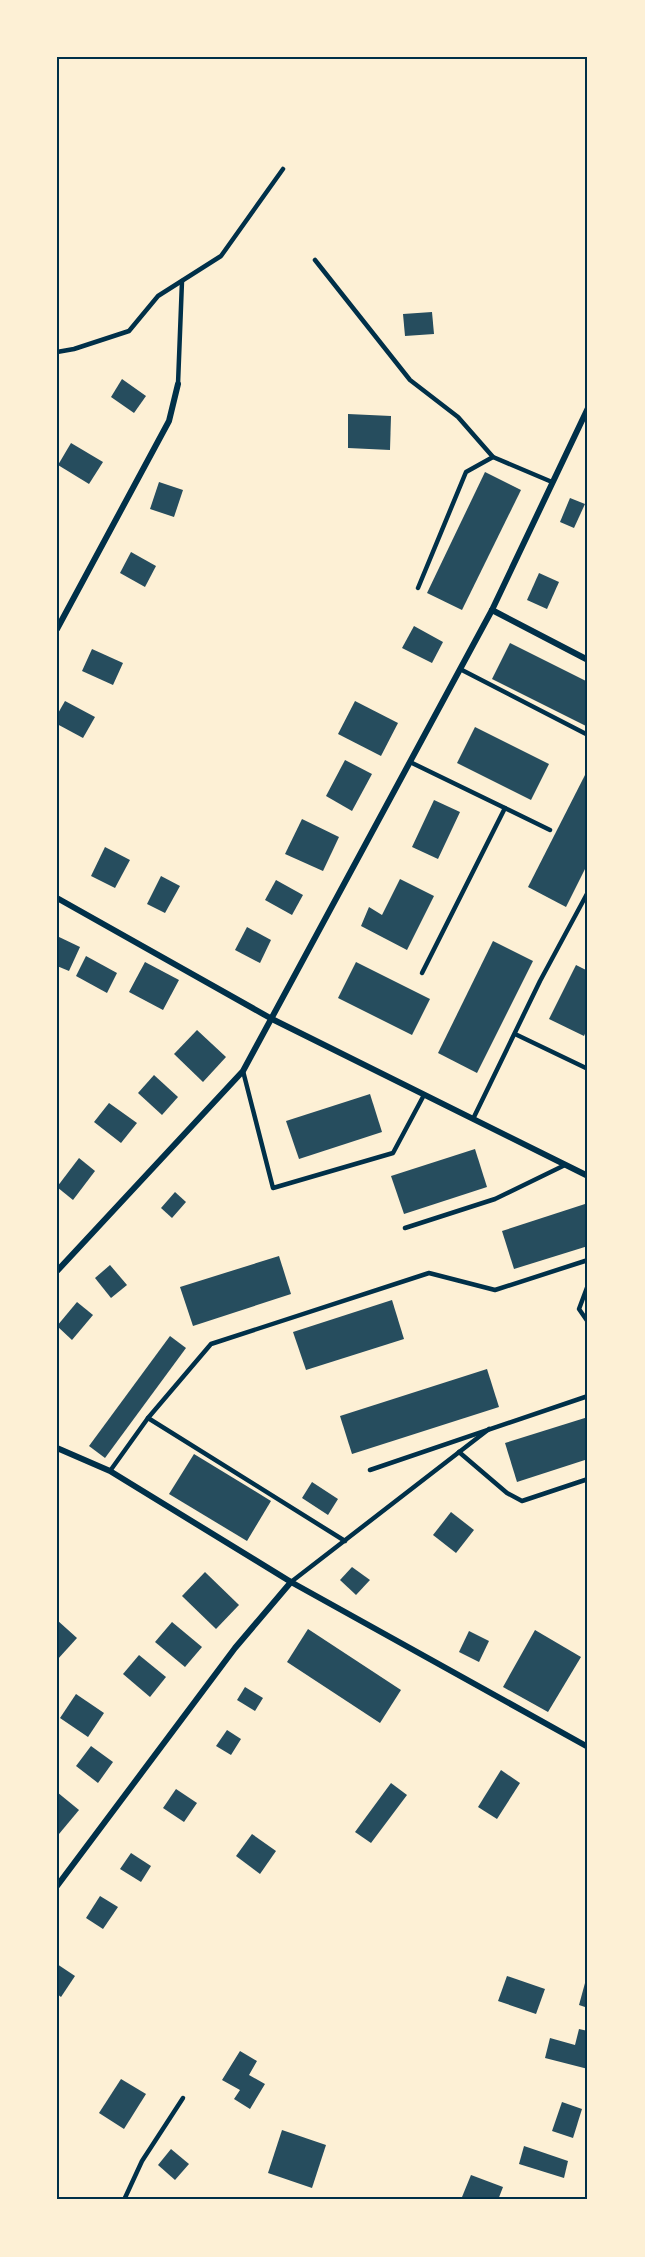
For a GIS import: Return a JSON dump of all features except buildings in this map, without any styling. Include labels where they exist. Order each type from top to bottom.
[{"type":"street","points":[[57,629],[169,421],[178,384]]},
{"type":"street","points":[[57,1271],[243,1071],[492,610],[588,408]]},
{"type":"street","points":[[492,610],[588,660]]},
{"type":"street","points":[[57,898],[272,1019],[588,1176]]},
{"type":"street","points":[[57,1448],[110,1471],[291,1582],[588,1746]]},
{"type":"street","points":[[57,1886],[235,1648],[291,1582]]},
{"type":"lane","points":[[57,352],[74,349],[129,331],[158,297],[220,256],[283,169]]},
{"type":"lane","points":[[315,260],[410,380],[458,417],[493,457],[552,482]]},
{"type":"lane","points":[[178,384],[182,281]]},
{"type":"lane","points":[[418,588],[466,472],[493,457]]},
{"type":"lane","points":[[460,669],[588,735]]},
{"type":"lane","points":[[410,762],[550,830]]},
{"type":"lane","points":[[422,973],[504,808]]},
{"type":"lane","points":[[473,1119],[588,892]]},
{"type":"lane","points":[[515,1034],[588,1069]]},
{"type":"lane","points":[[243,1071],[273,1188],[393,1153],[424,1095]]},
{"type":"lane","points":[[405,1228],[495,1199],[565,1165]]},
{"type":"lane","points":[[110,1471],[148,1418],[211,1344],[429,1273],[495,1290],[588,1260]]},
{"type":"lane","points":[[588,1285],[579,1309],[588,1322]]},
{"type":"lane","points":[[370,1470],[588,1396]]},
{"type":"lane","points":[[148,1418],[345,1540]]},
{"type":"lane","points":[[291,1582],[489,1430]]},
{"type":"lane","points":[[459,1452],[507,1492],[522,1501],[588,1479]]},
{"type":"lane","points":[[124,2200],[142,2161],[183,2098]]}]
